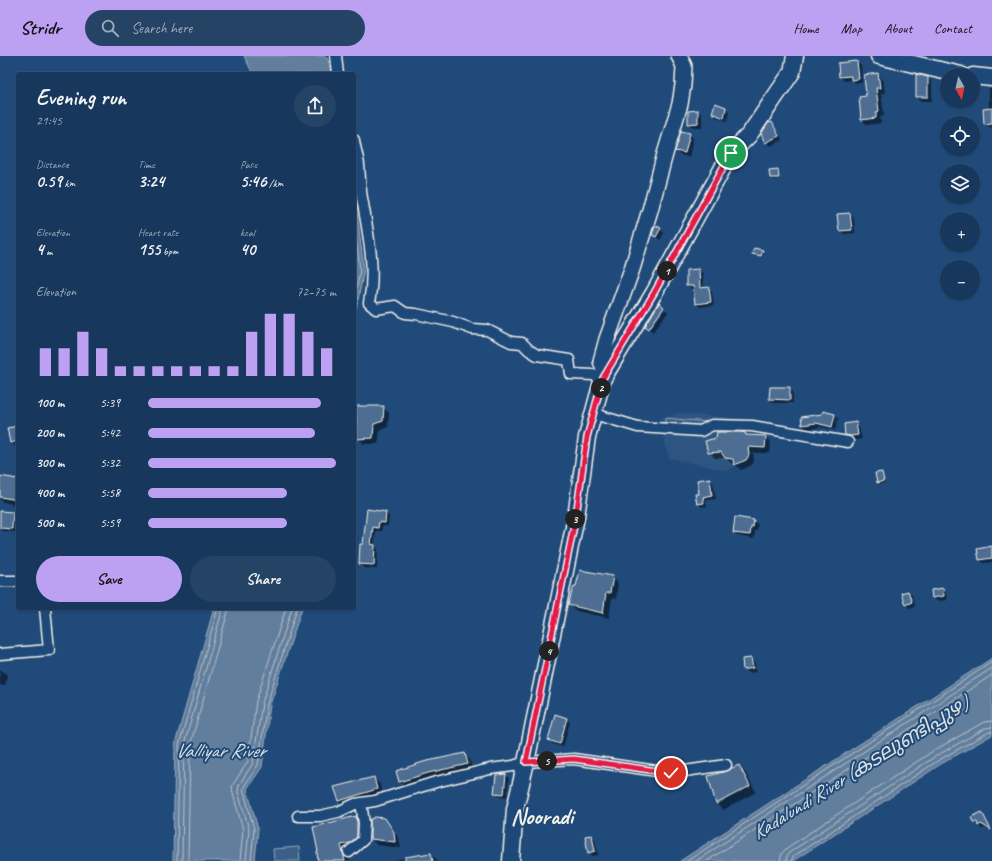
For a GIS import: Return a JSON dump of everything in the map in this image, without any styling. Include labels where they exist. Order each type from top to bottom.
[{"type":"main road","points":[[511,861],[515,809],[576,516],[587,437],[605,376],[654,293],[731,153],[749,135],[792,72],[795,56]]},
{"type":"main road","points":[[878,56],[940,70]]},
{"type":"main road","points":[[605,376],[601,361],[607,339],[632,269],[680,104],[683,85],[682,61]]},
{"type":"main road","points":[[980,77],[992,78]]},
{"type":"street","points":[[336,56],[338,72]]},
{"type":"street","points":[[356,150],[367,237],[371,252],[372,287],[369,302],[376,309],[395,306],[405,313],[453,322],[472,329],[486,330],[511,342],[522,343],[537,355],[568,360],[571,374],[593,374],[605,376]]},
{"type":"street","points":[[594,414],[638,427],[701,431],[712,425],[752,426],[848,442]]},
{"type":"street","points":[[0,581],[16,581]]},
{"type":"street","points":[[0,654],[49,650],[45,610]]},
{"type":"street","points":[[298,816],[320,816],[338,812],[355,804],[375,801],[436,782],[526,762],[574,759],[671,773],[726,765]]},
{"type":"street","points":[[349,852],[364,840],[364,823],[361,803]]},
{"type":"shaded area","points":[[678,413],[744,419],[751,450],[728,471],[669,458],[659,419]]},
{"type":"shaded area","points":[[665,418],[708,422],[708,432],[665,426]]},
{"type":"shaded area","points":[[299,847],[300,861],[274,861],[273,849]]},
{"type":"water","points":[[244,56],[326,56],[332,72],[252,72]]},
{"type":"water","points":[[356,204],[364,270],[356,310]]},
{"type":"water","name":"Valliyar River","points":[[213,610],[301,610],[270,705],[262,767],[247,789],[258,829],[255,861],[173,861],[175,744]]},
{"type":"water","name":"Kadalundi River (കടലുണ്ടിപ്പുഴ)","points":[[992,658],[992,735],[941,764],[793,861],[680,861]]},
{"type":"building","points":[[857,61],[859,79],[851,80],[851,76],[839,77],[838,63]]},
{"type":"building","points":[[878,73],[880,88],[876,88],[879,111],[876,112],[876,118],[861,120],[859,97],[866,96],[864,75]]},
{"type":"building","points":[[916,74],[928,77],[928,97],[916,97]]},
{"type":"building","points":[[715,103],[726,107],[724,118],[712,113]]},
{"type":"building","points":[[992,108],[992,123],[984,124],[983,109]]},
{"type":"building","points":[[698,110],[698,123],[688,124],[688,111]]},
{"type":"building","points":[[772,122],[779,136],[765,143],[761,134],[768,123]]},
{"type":"building","points":[[681,131],[690,133],[685,153],[675,151]]},
{"type":"building","points":[[778,169],[779,178],[770,178],[769,170]]},
{"type":"building","points":[[850,213],[852,230],[839,231],[837,214]]},
{"type":"building","points":[[655,225],[661,228],[656,237],[652,235]]},
{"type":"building","points":[[754,248],[763,250],[761,256],[752,254]]},
{"type":"building","points":[[699,269],[700,288],[709,287],[711,302],[695,304],[693,286],[686,286],[686,270]]},
{"type":"building","points":[[659,303],[664,307],[649,329],[645,326]]},
{"type":"building","points":[[770,387],[790,387],[790,400],[769,399]]},
{"type":"building","points":[[356,406],[384,406],[383,421],[374,424],[373,438],[357,439]]},
{"type":"building","points":[[823,411],[835,414],[832,427],[816,423],[802,425],[801,417],[822,414]]},
{"type":"building","points":[[856,422],[858,435],[845,435],[844,424]]},
{"type":"building","points":[[16,426],[16,442],[10,443],[7,428]]},
{"type":"building","points":[[717,432],[742,432],[746,435],[766,436],[765,448],[748,447],[749,455],[746,460],[734,465],[733,459],[725,458],[721,452],[708,453],[705,441],[716,438]]},
{"type":"building","points":[[882,472],[884,481],[877,483],[875,473]]},
{"type":"building","points":[[0,476],[16,479],[16,500],[0,497]]},
{"type":"building","points":[[710,478],[712,495],[703,497],[704,503],[697,504],[695,494],[699,494],[697,480]]},
{"type":"building","points":[[367,509],[386,512],[385,523],[379,522],[378,528],[373,527],[371,544],[375,545],[374,565],[359,564],[360,544],[363,544]]},
{"type":"building","points":[[0,511],[13,512],[12,529],[0,528]]},
{"type":"building","points":[[735,517],[754,520],[750,535],[733,533]]},
{"type":"building","points":[[992,546],[992,558],[979,560],[977,549]]},
{"type":"building","points":[[580,570],[613,576],[610,593],[606,593],[603,613],[568,605],[574,586],[576,586]]},
{"type":"building","points":[[943,588],[944,596],[932,598],[931,590]]},
{"type":"building","points":[[908,591],[912,602],[905,605],[901,593]]},
{"type":"building","points":[[751,658],[753,668],[743,670],[742,659]]},
{"type":"building","points":[[555,714],[567,718],[560,744],[548,740]]},
{"type":"building","points":[[465,753],[468,764],[428,773],[399,782],[396,771],[423,762]]},
{"type":"building","points":[[739,765],[750,786],[716,804],[708,776],[727,771]]},
{"type":"building","points":[[506,774],[504,794],[494,793],[496,775]]},
{"type":"building","points":[[374,777],[377,789],[339,801],[334,787]]},
{"type":"building","points":[[982,812],[991,830],[981,824],[978,826],[977,822],[973,822],[971,817]]},
{"type":"building","points":[[356,816],[357,837],[350,843],[341,845],[345,861],[318,861],[318,852],[313,827]]},
{"type":"building","points":[[375,817],[385,818],[394,832],[395,842],[370,839],[370,820]]},
{"type":"building","points":[[592,835],[595,851],[588,853],[585,836]]},
{"type":"building","points":[[431,853],[433,861],[405,861],[405,857]]},
{"type":"district","name":"Nooradi","points":[[542,816]]},
{"type":"route","points":[[671,773],[574,759],[526,762],[576,516],[587,437],[603,378],[654,293],[731,153]]}]
